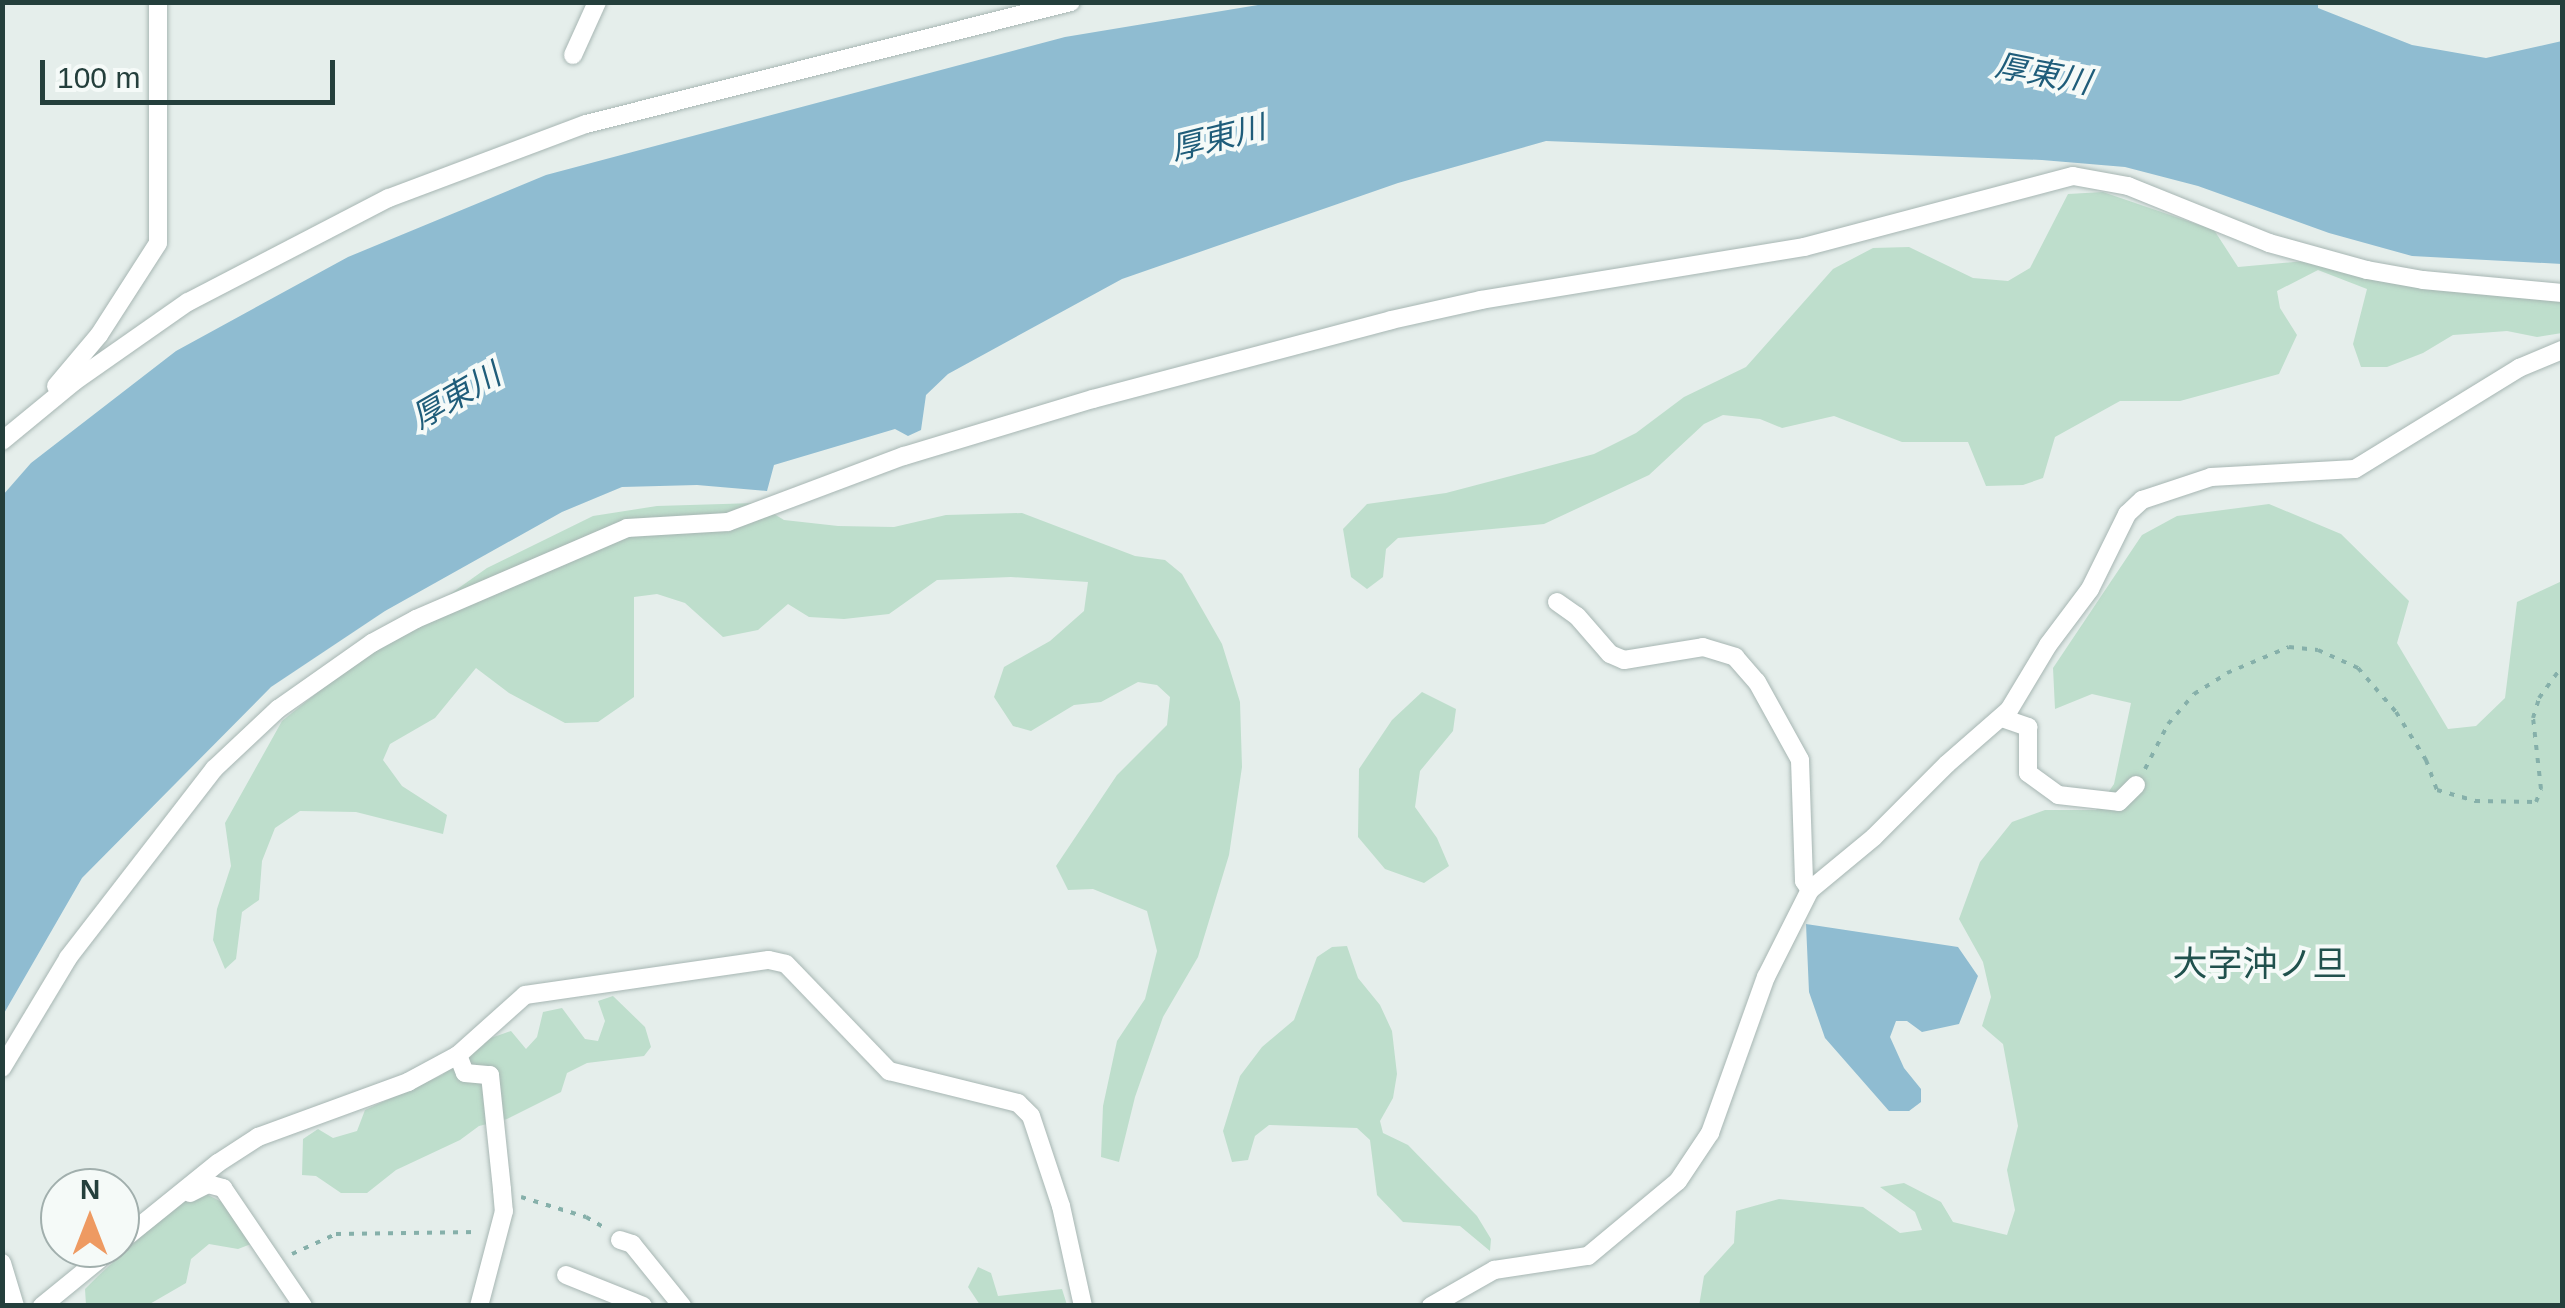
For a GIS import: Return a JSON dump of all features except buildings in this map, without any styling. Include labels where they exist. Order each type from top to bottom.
[{"type":"street","points":[[48,404],[49,393],[99,335],[158,243],[158,2]]},
{"type":"street","points":[[573,56],[597,2]]},
{"type":"street","points":[[2,441],[188,302],[389,198],[586,124],[1071,2]]},
{"type":"street","points":[[2,1068],[68,958],[214,769],[278,708],[416,619],[627,528],[728,522],[904,456],[1112,394],[1391,320],[1481,300],[1804,247],[2073,176],[2128,186],[2270,243],[2367,270],[2562,293]]},
{"type":"street","points":[[1432,1306],[1494,1270],[1588,1256],[1678,1181],[1710,1132],[1766,978],[1810,890],[1874,837],[1982,731],[2002,718],[2090,589],[2128,514],[2142,500],[2211,477],[2355,469],[2518,368],[2562,350]]},
{"type":"street","points":[[1557,602],[1577,616],[1610,654],[1624,660],[1703,647],[1735,658],[1757,682],[1800,760],[1804,881],[1810,890]]},
{"type":"street","points":[[2002,718],[2028,727],[2028,774],[2058,795],[2119,802],[2136,786]]},
{"type":"street","points":[[140,1225],[258,1138],[408,1082],[458,1055],[525,995],[770,960],[786,964],[890,1070],[1018,1103],[1031,1116],[1061,1206],[1083,1306]]},
{"type":"street","points":[[458,1055],[466,1072],[490,1074],[504,1212],[479,1306]]},
{"type":"street","points":[[180,1192],[190,1194],[208,1184],[223,1188],[304,1306]]},
{"type":"street","points":[[620,1240],[632,1244],[682,1306]]},
{"type":"street","points":[[2,1263],[15,1306]]},
{"type":"street","points":[[42,1306],[89,1268]]},
{"type":"street","points":[[566,1275],[643,1306]]},
{"type":"path","points":[[2136,786],[2168,724],[2194,694],[2227,673],[2289,647],[2318,650],[2358,668],[2396,712],[2426,760],[2437,790],[2475,801],[2536,802],[2542,790],[2533,718],[2539,698],[2562,666]]},
{"type":"path","points":[[502,1190],[586,1216],[620,1240]]},
{"type":"path","points":[[274,1263],[336,1234],[498,1234]]},
{"type":"green space","points":[[2103,192],[2214,230],[2238,267],[2305,261],[2562,299],[2562,333],[2537,337],[2507,331],[2453,335],[2423,353],[2387,367],[2361,367],[2353,344],[2367,289],[2318,270],[2277,291],[2280,308],[2297,335],[2279,374],[2180,401],[2120,401],[2055,437],[2043,478],[2023,485],[1986,486],[1968,442],[1902,442],[1834,416],[1782,428],[1760,419],[1723,415],[1704,424],[1649,475],[1544,524],[1398,538],[1386,549],[1383,577],[1367,589],[1351,577],[1343,529],[1367,504],[1446,493],[1594,454],[1636,433],[1684,397],[1746,367],[1833,269],[1873,248],[1909,247],[1973,278],[2008,281],[2030,268],[2068,194]]},
{"type":"green space","points":[[756,503],[784,520],[838,526],[894,527],[946,515],[1022,513],[1135,556],[1165,560],[1182,574],[1222,644],[1240,702],[1242,767],[1229,855],[1198,957],[1163,1017],[1135,1097],[1119,1162],[1101,1157],[1103,1106],[1117,1041],[1145,999],[1157,951],[1147,911],[1093,889],[1068,890],[1056,866],[1117,775],[1167,725],[1170,697],[1157,685],[1138,682],[1101,702],[1074,705],[1031,731],[1013,726],[994,697],[1004,667],[1050,641],[1084,611],[1088,582],[1011,577],[937,580],[889,614],[844,619],[809,617],[788,604],[758,630],[723,637],[685,603],[657,594],[634,597],[634,697],[598,722],[565,723],[509,693],[476,668],[435,718],[390,744],[383,760],[402,786],[447,815],[443,834],[356,812],[300,811],[275,828],[262,861],[259,900],[242,912],[236,959],[225,969],[213,940],[217,909],[231,866],[225,823],[282,721],[364,655],[487,568],[593,516],[657,506]]},
{"type":"green space","points":[[2269,504],[2341,534],[2409,601],[2397,643],[2448,729],[2476,726],[2505,698],[2517,602],[2562,581],[2562,1305],[1699,1306],[1704,1276],[1734,1243],[1736,1211],[1779,1199],[1863,1207],[1900,1233],[1922,1230],[1915,1212],[1880,1187],[1904,1183],[1941,1202],[1953,1222],[2007,1235],[2015,1210],[2007,1170],[2018,1126],[2003,1044],[1982,1026],[1991,997],[1983,962],[1959,919],[1980,862],[2012,822],[2045,810],[2096,810],[2114,784],[2131,703],[2092,694],[2055,709],[2053,668],[2142,535],[2177,516]]},
{"type":"green space","points":[[1422,692],[1456,709],[1453,731],[1420,771],[1415,807],[1437,838],[1449,866],[1424,883],[1385,869],[1358,837],[1359,769],[1392,720]]},
{"type":"green space","points":[[1347,946],[1358,978],[1380,1005],[1392,1031],[1397,1074],[1393,1098],[1380,1121],[1383,1133],[1408,1145],[1477,1216],[1491,1239],[1490,1251],[1460,1226],[1403,1222],[1377,1195],[1370,1140],[1357,1128],[1269,1125],[1255,1136],[1248,1160],[1232,1162],[1223,1131],[1240,1076],[1262,1047],[1294,1020],[1317,957],[1332,947]]},
{"type":"green space","points":[[613,996],[645,1027],[651,1047],[644,1056],[587,1063],[567,1073],[561,1092],[507,1119],[479,1126],[460,1140],[396,1170],[367,1193],[341,1193],[316,1176],[302,1175],[303,1139],[318,1129],[333,1138],[357,1131],[365,1110],[442,1075],[488,1039],[511,1031],[526,1049],[537,1037],[543,1012],[562,1008],[585,1039],[598,1041],[605,1021],[598,1001]]},
{"type":"green space","points":[[204,1193],[222,1202],[251,1244],[238,1249],[209,1244],[191,1259],[186,1283],[148,1305],[86,1305],[85,1289],[107,1268],[140,1268],[140,1237],[173,1207]]},
{"type":"green space","points":[[978,1267],[991,1273],[998,1296],[1062,1289],[1067,1305],[980,1305],[968,1287]]},
{"type":"water","name":"厚東川","points":[[1270,3],[2318,3],[2318,8],[2412,45],[2486,58],[2562,41],[2562,264],[2412,256],[2329,233],[2198,186],[2125,167],[2042,160],[1546,141],[1398,183],[1122,279],[948,374],[926,395],[921,430],[908,436],[895,429],[774,465],[767,491],[697,485],[622,487],[562,512],[385,611],[271,687],[82,878],[3,1015],[3,495],[31,463],[176,351],[348,257],[546,175],[1065,37]]},
{"type":"water","points":[[1806,924],[1958,947],[1978,976],[1959,1024],[1922,1032],[1907,1021],[1896,1021],[1890,1037],[1904,1068],[1921,1089],[1921,1102],[1909,1111],[1889,1111],[1825,1038],[1809,992]]},
{"type":"district","name":"大字沖ノ旦","points":[[2260,964]]}]
